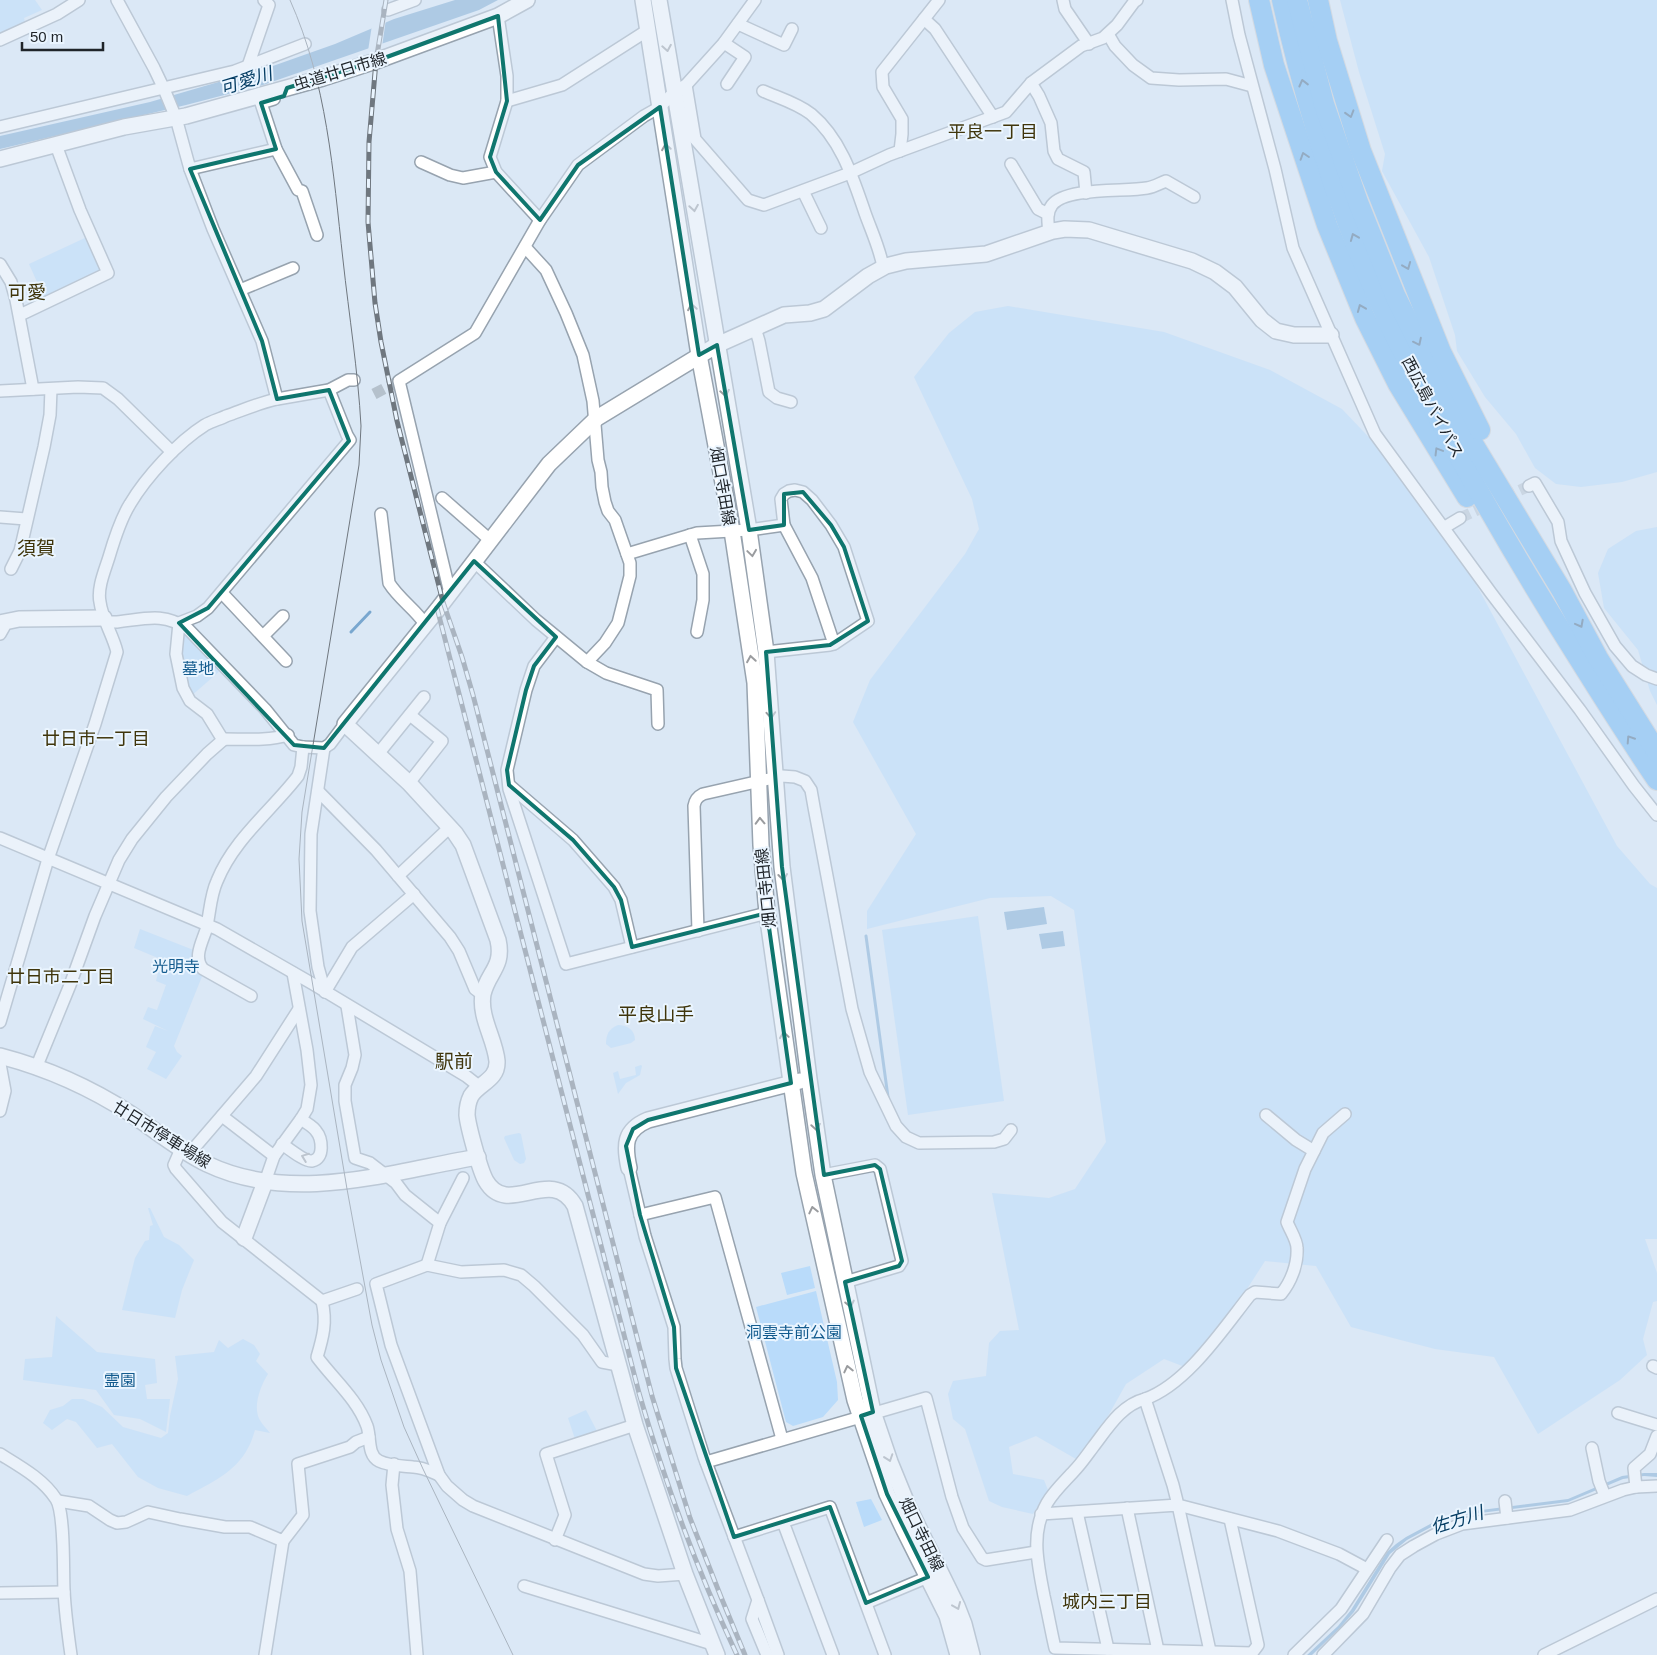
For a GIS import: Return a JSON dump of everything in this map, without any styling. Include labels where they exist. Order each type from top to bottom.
[{"type":"highway","points":[[1259,0],[1274,65],[1327,226],[1365,318],[1398,384],[1472,505],[1546,606]]},
{"type":"highway","name":"西広島バイパス","points":[[1282,0],[1310,111],[1344,211],[1380,303],[1415,374],[1477,490],[1546,606],[1657,780]]},
{"type":"highway","name":"西広島バイパス","points":[[1297,0],[1324,104],[1358,202],[1395,294],[1430,365],[1469,437],[1562,591],[1598,658],[1657,752]]},
{"type":"highway","points":[[1318,0],[1328,41],[1361,152],[1441,352],[1562,591]]},
{"type":"street","points":[[0,40],[57,14],[79,0]]},
{"type":"street","points":[[117,0],[165,91],[190,168],[213,229],[262,341],[277,399]]},
{"type":"street","points":[[388,10],[415,0]]},
{"type":"street","name":"虫道廿日市線","points":[[0,159],[287,88],[376,61],[498,16],[527,0]]},
{"type":"street","name":"畑口寺田線","points":[[643,0],[699,356],[732,531],[755,683],[761,845],[767,913],[804,1172],[855,1400],[867,1414],[908,1506],[957,1606],[972,1655]]},
{"type":"street","points":[[659,0],[680,88],[695,139],[748,200],[764,205],[900,151],[1006,112],[1031,82],[1081,46],[1103,38],[1108,34],[1137,0]]},
{"type":"street","points":[[450,593],[399,381],[475,333],[540,220],[578,165],[644,116],[660,107],[724,43],[755,0]]},
{"type":"street","points":[[900,151],[902,120],[884,87],[882,72],[940,0]]},
{"type":"street","points":[[1063,0],[1066,9],[1089,44]]},
{"type":"street","points":[[1232,0],[1239,35],[1275,169],[1293,248],[1375,434],[1657,815]]},
{"type":"street","points":[[248,66],[267,2]]},
{"type":"street","points":[[498,16],[506,76],[507,101],[490,157],[496,172],[540,220]]},
{"type":"street","points":[[924,19],[936,29],[993,117]]},
{"type":"street","points":[[738,24],[783,50],[792,29]]},
{"type":"street","points":[[507,101],[562,85],[648,30]]},
{"type":"street","points":[[1108,34],[1115,46],[1133,65],[1151,78],[1179,80],[1226,79],[1252,86]]},
{"type":"street","points":[[724,43],[745,57],[727,84]]},
{"type":"street","points":[[0,127],[165,91],[236,71],[305,44]]},
{"type":"street","points":[[1031,82],[1050,123],[1054,151],[1058,159],[1084,172],[1086,193]]},
{"type":"street","points":[[287,88],[284,96],[261,103],[276,149],[298,190],[302,192],[317,235]]},
{"type":"street","points":[[680,88],[717,345],[749,530],[766,652],[782,867],[809,1079],[824,1175],[845,1282],[867,1414],[892,1506],[947,1616],[958,1655]]},
{"type":"street","points":[[763,91],[796,105],[811,115],[830,134],[850,172],[883,267]]},
{"type":"street","points":[[20,315],[108,273],[80,210],[56,145]]},
{"type":"street","points":[[190,168],[276,149]]},
{"type":"street","points":[[421,162],[450,175],[463,178],[496,172]]},
{"type":"street","points":[[1011,169],[1038,208],[1048,214]]},
{"type":"street","points":[[1049,232],[1048,214],[1058,200],[1066,196],[1144,189],[1166,181],[1194,197]]},
{"type":"street","points":[[803,190],[821,228]]},
{"type":"street","points":[[1,626],[18,619],[104,618],[110,622],[116,622],[159,617],[179,623],[206,647],[294,744],[303,747],[324,748],[330,744],[450,593],[549,464],[594,420],[612,407],[717,345],[784,315],[810,313],[824,309],[883,267],[906,261],[986,254],[1049,232],[1065,229],[1089,230],[1204,266],[1225,279],[1262,320],[1276,331],[1294,335],[1331,335]]},
{"type":"street","points":[[525,247],[546,270],[569,319],[585,362],[593,401],[598,462],[604,502],[615,520],[630,563],[630,576],[618,623],[609,638],[587,662]]},
{"type":"street","points":[[0,264],[11,282],[20,315],[33,389]]},
{"type":"street","points":[[240,290],[293,268]]},
{"type":"street","points":[[755,328],[759,338],[769,392],[777,398],[790,402]]},
{"type":"street","points":[[0,1022],[48,859],[95,724],[117,652],[99,600],[113,542],[130,504],[172,452],[189,436],[207,424],[262,402],[329,390],[348,380],[354,380]]},
{"type":"street","points":[[0,391],[78,387],[103,388],[118,399],[172,452]]},
{"type":"street","points":[[11,569],[20,551],[50,415],[50,389]]},
{"type":"street","points":[[179,623],[198,616],[208,608],[350,440],[329,390]]},
{"type":"street","points":[[1528,486],[1535,483],[1558,522],[1561,541],[1585,593],[1615,646],[1632,666],[1646,675],[1657,679]]},
{"type":"street","points":[[766,652],[834,644],[868,621],[844,548],[832,525],[812,500],[803,492],[795,490],[788,491],[781,499],[784,525],[812,578],[834,644]]},
{"type":"street","points":[[442,498],[490,540]]},
{"type":"street","points":[[380,514],[389,583],[425,624]]},
{"type":"street","points":[[0,517],[26,520]]},
{"type":"street","points":[[1445,528],[1460,518]]},
{"type":"street","points":[[627,554],[703,532],[749,530],[784,525]]},
{"type":"street","points":[[690,535],[703,574],[703,600],[697,632]]},
{"type":"street","points":[[474,562],[531,615],[587,662],[606,673],[657,690],[658,724]]},
{"type":"street","points":[[222,593],[286,661]]},
{"type":"street","points":[[263,636],[283,616]]},
{"type":"street","points":[[179,623],[176,654],[183,688],[190,701],[207,714],[223,740]]},
{"type":"street","points":[[556,637],[534,666],[526,690],[507,770],[509,785],[566,964],[767,913]]},
{"type":"street","points":[[378,754],[424,697]]},
{"type":"street","points":[[409,783],[442,741],[410,715]]},
{"type":"street","points":[[345,724],[409,783],[450,827],[463,845],[500,949],[499,959],[483,995],[484,1011],[497,1061],[493,1075],[470,1099],[467,1114],[484,1178],[490,1187],[498,1192],[513,1195],[551,1188],[561,1191],[573,1201],[635,1425],[685,1574],[714,1650]]},
{"type":"street","points":[[36,1068],[108,883],[132,839],[166,797],[223,740],[252,740],[288,736]]},
{"type":"street","points":[[251,996],[208,973],[199,965],[198,955],[216,883],[222,871],[240,841],[298,776],[303,747]]},
{"type":"street","points":[[324,748],[311,834],[310,911],[318,967],[325,992]]},
{"type":"street","points":[[698,930],[694,806],[698,796],[776,777],[788,776],[805,781],[811,790],[853,1013],[873,1079],[896,1126],[912,1141],[927,1144],[994,1142],[1004,1138],[1011,1130]]},
{"type":"street","points":[[509,785],[573,840],[614,887],[621,900],[632,948]]},
{"type":"street","points":[[318,791],[359,832],[455,944],[475,989],[483,995]]},
{"type":"street","points":[[398,876],[450,827]]},
{"type":"street","points":[[0,838],[207,925],[325,992],[466,1076],[480,1087]]},
{"type":"street","points":[[325,992],[352,947],[414,894]]},
{"type":"street","points":[[244,1238],[274,1156],[307,1109],[312,1085],[293,974]]},
{"type":"street","points":[[347,1006],[355,1055],[352,1068],[344,1085],[355,1158],[370,1163],[385,1174],[406,1195],[440,1223]]},
{"type":"street","points":[[299,1008],[256,1076],[222,1116],[174,1165],[222,1222],[322,1301],[326,1315],[317,1357],[353,1400],[367,1426],[371,1452],[378,1461],[415,1467],[439,1475]]},
{"type":"street","name":"廿日市停車場線","points":[[0,1056],[36,1068],[93,1092],[126,1111],[185,1152],[224,1171],[265,1182],[283,1184],[340,1182],[478,1157]]},
{"type":"street","points":[[0,1064],[5,1091],[0,1111]]},
{"type":"street","points":[[778,1655],[706,1462],[675,1364],[675,1334],[640,1215],[626,1146],[628,1137],[633,1129],[640,1123],[648,1120],[809,1079]]},
{"type":"street","points":[[1230,1519],[1258,1645],[1252,1653],[1159,1653],[1108,1649],[1055,1648],[1036,1552],[1037,1528],[1041,1514],[1056,1490],[1076,1469],[1124,1410],[1136,1401],[1151,1397],[1180,1378],[1198,1360],[1255,1292],[1281,1294],[1295,1268],[1297,1248],[1287,1222],[1305,1169],[1322,1133],[1346,1114]]},
{"type":"street","points":[[1266,1115],[1296,1140],[1314,1151]]},
{"type":"street","points":[[222,1116],[274,1156]]},
{"type":"street","points":[[282,1144],[307,1160],[312,1161],[318,1158],[322,1151],[319,1135],[315,1129],[301,1119]]},
{"type":"street","points":[[824,1175],[874,1165],[880,1169],[902,1261],[899,1266],[845,1282]]},
{"type":"street","points":[[427,1265],[440,1223],[462,1178]]},
{"type":"street","points":[[640,1215],[715,1197],[782,1439]]},
{"type":"street","points":[[618,1365],[602,1362],[583,1335],[534,1286],[521,1276],[504,1270],[461,1272],[427,1265],[376,1284],[391,1345],[439,1475],[447,1486],[473,1506],[644,1574],[658,1576],[685,1574]]},
{"type":"street","points":[[322,1301],[357,1289]]},
{"type":"street","points":[[706,1462],[926,1398],[952,1497],[964,1528],[982,1558],[986,1560],[1036,1552]]},
{"type":"street","points":[[1145,1399],[1173,1485],[1210,1652]]},
{"type":"street","points":[[1618,1413],[1657,1425]]},
{"type":"street","points":[[556,1540],[565,1515],[546,1454],[635,1425]]},
{"type":"street","points":[[1635,1480],[1636,1466],[1650,1454],[1657,1436]]},
{"type":"street","points":[[265,1655],[283,1540],[303,1515],[298,1464],[350,1447],[356,1442],[369,1437]]},
{"type":"street","points":[[1590,1452],[1603,1491]]},
{"type":"street","points":[[0,1454],[28,1471],[58,1501],[62,1524],[64,1592],[70,1655]]},
{"type":"street","points":[[394,1464],[392,1485],[397,1529],[410,1571],[417,1655]]},
{"type":"street","points":[[1294,1655],[1341,1609],[1368,1588],[1400,1555],[1439,1532],[1506,1509],[1570,1510],[1603,1491],[1635,1480],[1657,1486]]},
{"type":"street","points":[[58,1501],[89,1506],[117,1523],[126,1522],[148,1512],[180,1520],[218,1526],[250,1526],[283,1540]]},
{"type":"street","points":[[1041,1514],[1178,1506],[1278,1531],[1339,1554],[1367,1569]]},
{"type":"street","points":[[734,1537],[830,1507],[885,1655]]},
{"type":"street","points":[[1127,1508],[1159,1653]]},
{"type":"street","points":[[1077,1512],[1108,1649]]},
{"type":"street","points":[[783,1522],[833,1655]]},
{"type":"street","points":[[1323,1655],[1358,1620],[1368,1588],[1367,1569],[1387,1540]]},
{"type":"street","points":[[866,1603],[928,1577]]},
{"type":"street","points":[[524,1586],[714,1650]]},
{"type":"street","points":[[0,1593],[64,1592]]},
{"type":"street","points":[[1544,1655],[1657,1599]]},
{"type":"street","points":[[758,1600],[752,1619],[767,1655]]},
{"type":"highlighted area","points":[[498,16],[507,101],[490,157],[496,172],[540,220],[578,165],[660,107],[699,355],[717,345],[749,530],[784,525],[784,494],[803,492],[831,525],[844,547],[868,621],[830,645],[766,652],[782,867],[824,1175],[875,1165],[880,1169],[902,1261],[899,1266],[845,1282],[873,1412],[861,1416],[887,1494],[928,1577],[866,1603],[830,1507],[734,1537],[676,1368],[674,1327],[640,1215],[626,1146],[633,1129],[648,1120],[791,1083],[767,913],[632,947],[621,900],[614,887],[573,840],[509,785],[507,770],[526,690],[534,666],[556,637],[474,561],[324,748],[294,745],[179,623],[208,608],[349,441],[329,390],[277,399],[262,341],[190,169],[276,149],[261,103],[284,96],[287,88],[376,61]]},
{"type":"green space","points":[[0,0],[35,0],[42,10],[24,18],[26,26],[0,35]]},
{"type":"green space","points":[[1340,0],[1657,0],[1657,472],[1622,482],[1581,487],[1556,484],[1535,468],[1516,434],[1485,397],[1457,351],[1455,335],[1429,257],[1382,171],[1385,154],[1359,72]]},
{"type":"green space","points":[[87,237],[103,274],[46,302],[29,264]]},
{"type":"green space","points":[[1008,306],[1164,332],[1270,370],[1342,409],[1401,471],[1469,571],[1617,846],[1650,884],[1657,888],[1657,1239],[1645,1239],[1657,1273],[1657,1301],[1653,1302],[1643,1339],[1647,1355],[1620,1380],[1538,1434],[1494,1357],[1435,1349],[1351,1327],[1316,1266],[1265,1261],[1247,1289],[1185,1367],[1164,1359],[1126,1384],[1108,1416],[1076,1459],[1036,1436],[1009,1447],[1013,1474],[1044,1480],[1048,1490],[1033,1514],[1002,1507],[989,1501],[965,1429],[953,1419],[948,1394],[953,1381],[986,1376],[989,1343],[1000,1331],[1019,1330],[992,1193],[1049,1198],[1075,1189],[1106,1142],[1074,910],[1051,896],[990,898],[867,929],[867,911],[916,834],[853,722],[870,680],[965,554],[979,529],[972,499],[914,377],[949,333],[975,312]]},
{"type":"green space","points":[[1657,527],[1657,705],[1650,691],[1638,650],[1604,608],[1598,573],[1608,549],[1636,531]]},
{"type":"green space","name":"墓地","points":[[182,628],[222,669],[190,697],[180,664]]},
{"type":"green space","points":[[978,916],[1004,1101],[908,1115],[882,930]]},
{"type":"green space","name":"光明寺","points":[[140,929],[196,951],[203,974],[174,1046],[182,1056],[166,1079],[147,1069],[156,1052],[146,1047],[155,1026],[168,1031],[143,1019],[148,1007],[157,1010],[166,985],[156,981],[158,973],[153,972],[158,958],[134,948]]},
{"type":"green space","points":[[618,1025],[630,1029],[634,1033],[635,1040],[631,1043],[611,1048],[606,1044],[607,1035],[612,1028]]},
{"type":"green space","points":[[641,1065],[640,1075],[626,1083],[618,1094],[613,1073],[618,1071],[620,1079],[636,1075],[635,1067]]},
{"type":"green space","points":[[521,1134],[526,1159],[524,1163],[520,1164],[514,1160],[504,1138],[505,1136]]},
{"type":"green space","points":[[148,1208],[150,1208],[164,1237],[179,1245],[194,1260],[182,1290],[175,1318],[122,1310],[135,1258],[145,1241],[149,1240],[150,1226],[153,1225]]},
{"type":"green space","points":[[810,1266],[815,1288],[787,1295],[781,1273]]},
{"type":"green space","name":"洞雲寺前公園","points":[[816,1291],[837,1382],[838,1400],[823,1417],[793,1426],[786,1422],[756,1307]]},
{"type":"green space","name":"霊園","points":[[56,1316],[97,1352],[155,1359],[157,1383],[145,1385],[147,1399],[170,1399],[166,1432],[140,1419],[114,1415],[96,1390],[23,1380],[25,1359],[52,1357]]},
{"type":"green space","points":[[243,1339],[254,1345],[260,1354],[256,1361],[268,1374],[259,1394],[257,1411],[260,1420],[270,1433],[255,1430],[243,1457],[229,1471],[187,1496],[158,1488],[138,1477],[112,1444],[97,1448],[76,1422],[67,1419],[52,1430],[43,1423],[50,1410],[63,1406],[72,1399],[83,1399],[102,1407],[123,1427],[161,1438],[168,1433],[178,1379],[175,1356],[214,1352],[219,1340],[228,1348]]},
{"type":"green space","points":[[586,1410],[597,1431],[575,1439],[568,1418]]},
{"type":"green space","points":[[871,1499],[882,1520],[864,1527],[856,1502]]},
{"type":"water","name":"可愛川","points":[[455,0],[498,0],[479,10],[263,85],[0,149],[0,136],[150,102],[270,67],[335,44],[394,19]]},
{"type":"water","points":[[1044,907],[1047,924],[1007,930],[1004,912]]},
{"type":"water","points":[[1063,931],[1065,946],[1042,949],[1039,934]]},
{"type":"water","points":[[1657,1473],[1657,1477],[1644,1476],[1623,1479],[1568,1502],[1459,1516],[1435,1525],[1407,1540],[1390,1554],[1354,1612],[1312,1655],[1307,1655],[1338,1626],[1351,1610],[1387,1552],[1406,1537],[1434,1522],[1458,1513],[1568,1499],[1622,1476]]},
{"type":"pier","points":[[386,19],[382,47],[368,51],[372,25]]},
{"type":"waterway","points":[[351,632],[370,612]]},
{"type":"waterway","points":[[866,936],[888,1097]]},
{"type":"tunnel","points":[[374,394],[399,381]]},
{"type":"tunnel","points":[[1460,518],[1529,486]]},
{"type":"tram line","points":[[290,0],[312,63],[327,128],[356,364],[361,426],[359,465],[302,812],[299,859],[302,921],[347,1189],[372,1325],[381,1360],[404,1427],[513,1655]]},
{"type":"railway","points":[[386,0],[376,61],[369,142],[368,222],[375,303],[397,421],[443,602],[473,695],[652,1396],[690,1518],[745,1655]]},
{"type":"railway","points":[[437,608],[639,1393],[683,1526],[708,1591],[737,1655]]},
{"type":"district","name":"平良一丁目","points":[[993,132]]},
{"type":"district","name":"可愛","points":[[27,292]]},
{"type":"district","name":"須賀","points":[[36,548]]},
{"type":"district","name":"廿日市一丁目","points":[[96,739]]},
{"type":"district","name":"廿日市二丁目","points":[[61,977]]},
{"type":"district","name":"平良山手","points":[[656,1014]]},
{"type":"district","name":"駅前","points":[[454,1061]]},
{"type":"district","name":"城内三丁目","points":[[1107,1602]]},
{"type":"water label","name":"佐方川","points":[[1457,1520]]}]
